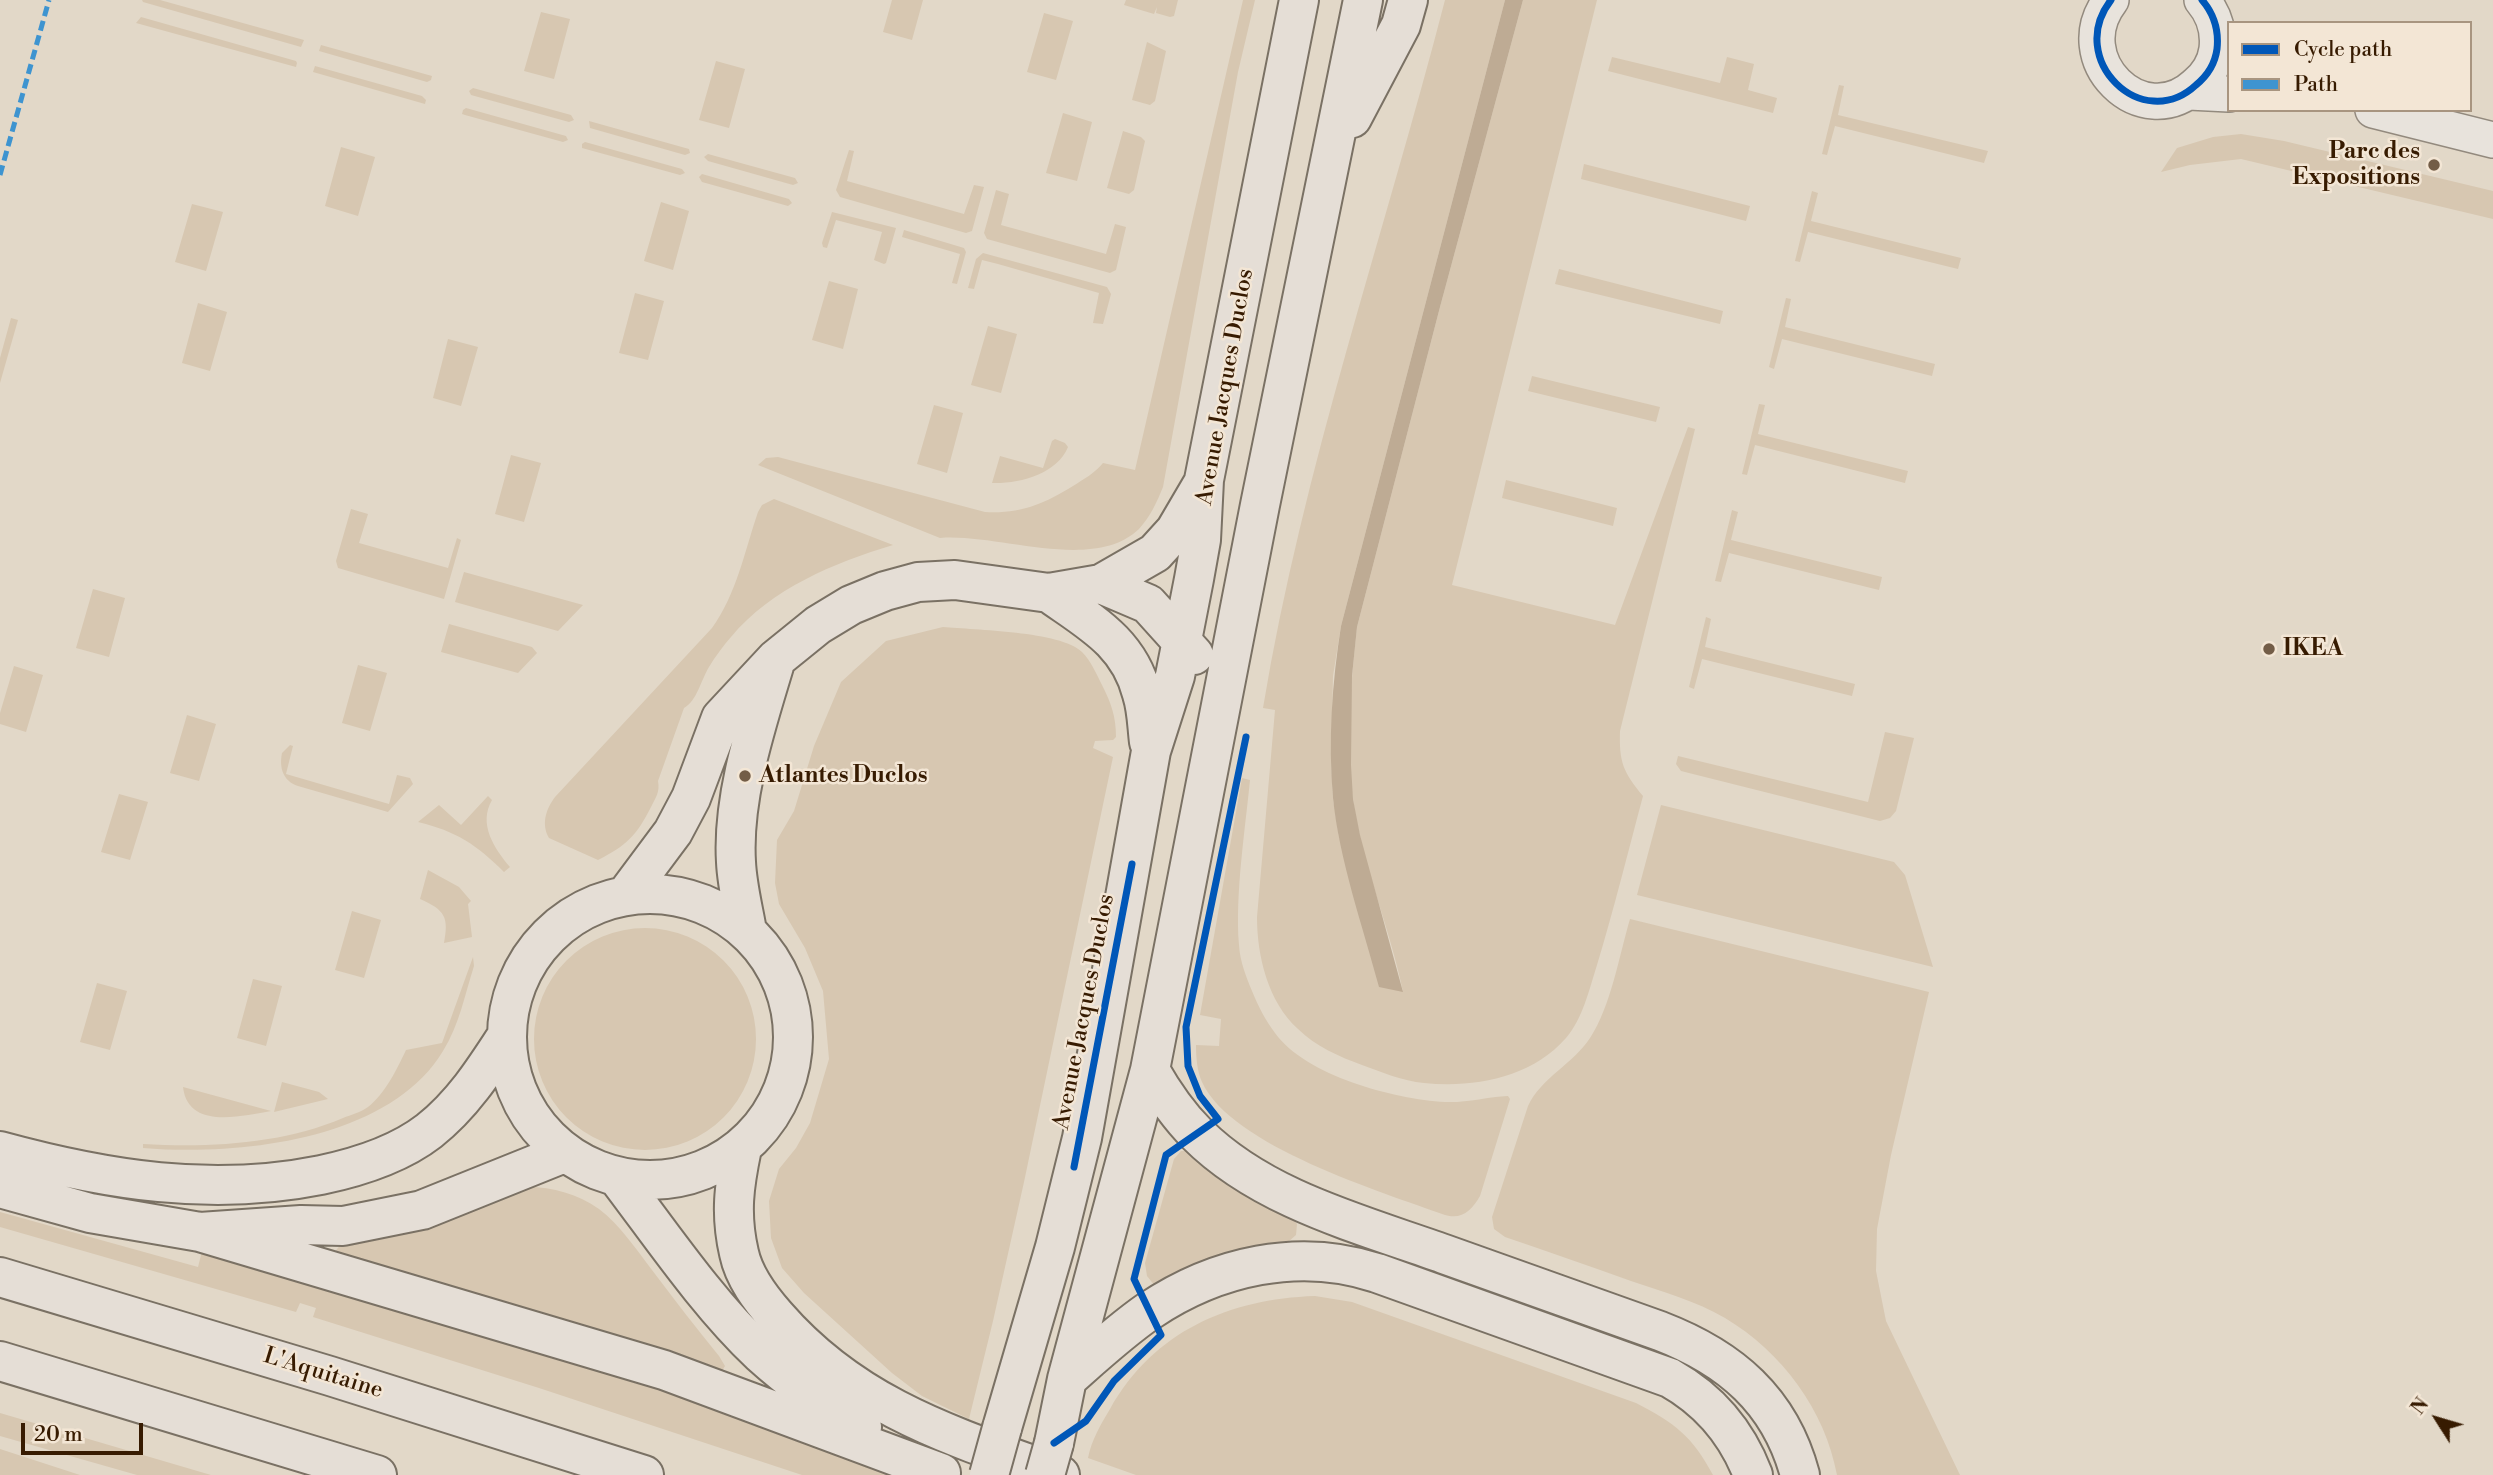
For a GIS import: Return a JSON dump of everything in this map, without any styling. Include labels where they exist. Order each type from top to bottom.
[{"type":"main road","name":"Avenue Jacques Duclos","points":[[989,1475],[1055,1247],[1082,1138],[1151,751],[1175,676],[1188,646],[1201,540],[1205,480],[1299,0]]},
{"type":"main road","points":[[742,1148],[733,1191],[732,1212],[739,1256],[757,1295],[788,1330],[824,1363],[909,1418],[1053,1464],[1067,1379],[1150,1070],[1363,0]]},
{"type":"main road","points":[[1332,157],[1401,25],[1408,0]]},
{"type":"main road","points":[[626,895],[673,832],[691,798],[721,718],[776,659],[818,625],[851,605],[885,591],[918,582],[955,580],[1049,593],[1101,584],[1155,553],[1175,531],[1205,480]]},
{"type":"main road","points":[[1101,584],[1148,604],[1188,646],[1223,695]]},
{"type":"main road","points":[[1049,593],[1096,626],[1122,650],[1135,672],[1143,695],[1151,751]]},
{"type":"main road","points":[[747,931],[739,889],[737,838],[745,776],[776,659]]},
{"type":"main road","points":[[659,893],[691,899],[721,912],[747,931],[774,963],[789,1000],[794,1041],[787,1081],[775,1106],[769,1118],[742,1148],[705,1170],[662,1181],[618,1178],[590,1168],[564,1153],[539,1130],[521,1102],[510,1070],[506,1037],[510,1004],[521,973],[542,943],[569,918],[603,902],[626,895],[659,893]]},
{"type":"main road","points":[[0,1151],[98,1175],[177,1185],[294,1181],[336,1172],[372,1162],[428,1132],[477,1080],[506,1037]]},
{"type":"main road","points":[[1150,1070],[1166,1098],[1196,1134],[1232,1163],[1273,1188],[1304,1203],[1660,1331],[1710,1354],[1747,1382],[1774,1416],[1789,1442],[1800,1475]]},
{"type":"main road","points":[[200,1232],[301,1225],[344,1226],[387,1219],[451,1200],[564,1153]]},
{"type":"main road","points":[[618,1178],[727,1319],[762,1354],[805,1391],[944,1474]]},
{"type":"main road","points":[[0,1188],[90,1213],[200,1232],[664,1370],[944,1474]]},
{"type":"main road","points":[[1067,1379],[1149,1311],[1199,1283],[1242,1268],[1268,1264],[1296,1260],[1336,1262],[1377,1273],[1670,1378],[1699,1397],[1725,1423],[1746,1457],[1753,1475]]},
{"type":"main road","name":"L'Aquitaine","points":[[0,1277],[317,1372],[644,1475]]},
{"type":"main road","points":[[0,1360],[377,1475]]},
{"type":"street","points":[[2101,7],[2096,38],[2098,56],[2106,73],[2118,87],[2134,96],[2153,101],[2172,99],[2189,92],[2205,77],[2216,58],[2223,41],[2211,10],[2202,0]]},
{"type":"street","points":[[2189,92],[2227,94]]},
{"type":"street","points":[[2381,112],[2493,140]]},
{"type":"shaded area","points":[[142,0],[160,0],[304,40],[301,47]]},
{"type":"shaded area","points":[[892,0],[923,0],[912,40],[883,32]]},
{"type":"shaded area","points":[[1126,0],[1178,0],[1174,16],[1170,17],[1156,13],[1157,7],[1154,14],[1124,5]]},
{"type":"shaded area","points":[[1243,0],[1255,0],[1238,72],[1163,487],[1153,509],[1139,529],[1120,542],[1097,548],[1071,550],[940,538],[758,465],[766,458],[778,457],[985,512],[1021,509],[1052,498],[1089,476],[1103,463],[1135,470]]},
{"type":"shaded area","points":[[1445,0],[1505,0],[1341,626],[1333,676],[1331,765],[1339,837],[1403,992],[1363,848],[1353,799],[1349,735],[1357,627],[1523,0],[1597,0],[1452,585],[1615,625],[1688,427],[1695,429],[1620,731],[1620,751],[1624,766],[1643,796],[1585,1003],[1566,1038],[1536,1063],[1501,1077],[1462,1084],[1416,1082],[1400,1078],[1337,1055],[1305,1035],[1279,1006],[1266,978],[1259,947],[1257,917],[1275,710],[1263,708],[1280,618],[1322,440]]},
{"type":"shaded area","points":[[1505,0],[1523,0],[1357,627],[1352,676],[1353,799],[1360,835],[1403,992],[1379,987],[1340,845],[1333,798],[1331,755],[1335,669],[1341,626]]},
{"type":"shaded area","points":[[541,12],[570,19],[554,79],[524,71]]},
{"type":"shaded area","points":[[1044,13],[1073,21],[1056,80],[1027,72]]},
{"type":"shaded area","points":[[141,17],[296,61],[296,67],[136,23]]},
{"type":"shaded area","points":[[1147,42],[1166,51],[1155,101],[1150,105],[1132,100]]},
{"type":"shaded area","points":[[321,45],[432,76],[431,80],[427,82],[319,51]]},
{"type":"shaded area","points":[[1612,57],[1720,83],[1727,57],[1754,64],[1748,90],[1777,98],[1773,113],[1608,71]]},
{"type":"shaded area","points":[[716,61],[745,69],[729,128],[699,120]]},
{"type":"shaded area","points":[[315,66],[422,96],[426,100],[425,104],[313,72]]},
{"type":"shaded area","points":[[1839,85],[1844,86],[1838,115],[1988,151],[1984,163],[1835,126],[1827,155],[1822,154]]},
{"type":"shaded area","points":[[473,88],[571,115],[574,120],[569,122],[471,95],[469,91]]},
{"type":"shaded area","points":[[466,108],[566,136],[568,140],[563,142],[462,114]]},
{"type":"shaded area","points":[[1063,113],[1092,122],[1077,181],[1046,173]]},
{"type":"shaded area","points":[[589,121],[689,149],[690,153],[685,155],[590,128]]},
{"type":"shaded area","points":[[1123,131],[1145,141],[1134,190],[1129,194],[1107,188]]},
{"type":"shaded area","points":[[2241,134],[2284,141],[2493,191],[2493,219],[2241,159],[2190,165],[2161,172],[2177,148],[2213,137]]},
{"type":"shaded area","points":[[585,142],[682,169],[685,173],[680,175],[582,148]]},
{"type":"shaded area","points":[[341,147],[375,157],[358,216],[325,206]]},
{"type":"shaded area","points":[[849,150],[854,151],[847,181],[964,214],[974,185],[984,187],[972,231],[966,233],[840,197],[836,190]]},
{"type":"shaded area","points":[[708,154],[795,178],[798,183],[793,185],[708,161],[704,157]]},
{"type":"shaded area","points":[[1584,164],[1750,206],[1746,221],[1581,179]]},
{"type":"shaded area","points":[[702,174],[789,199],[792,203],[788,206],[702,182],[699,177]]},
{"type":"shaded area","points":[[996,190],[1009,194],[1001,225],[1106,254],[1115,224],[1126,227],[1116,270],[1110,273],[987,239],[984,233]]},
{"type":"shaded area","points":[[1812,191],[1818,193],[1811,221],[1961,258],[1958,269],[1808,232],[1800,262],[1795,261]]},
{"type":"shaded area","points":[[661,202],[689,211],[673,270],[644,261]]},
{"type":"shaded area","points":[[192,204],[223,212],[206,271],[175,262]]},
{"type":"shaded area","points":[[832,212],[896,228],[886,263],[874,260],[882,232],[836,220],[827,248],[823,247]]},
{"type":"shaded area","points":[[904,230],[964,248],[966,252],[957,284],[952,283],[960,254],[902,237]]},
{"type":"shaded area","points":[[983,253],[1107,287],[1111,294],[1103,324],[1093,323],[1099,293],[998,264],[982,260],[974,289],[968,288],[976,259]]},
{"type":"shaded area","points":[[1559,269],[1723,311],[1720,324],[1555,284]]},
{"type":"shaded area","points":[[829,281],[858,289],[843,349],[812,340]]},
{"type":"shaded area","points":[[635,293],[664,301],[648,360],[619,353]]},
{"type":"shaded area","points":[[1786,298],[1791,299],[1785,327],[1935,364],[1932,376],[1782,339],[1774,369],[1769,367]]},
{"type":"shaded area","points":[[198,303],[227,312],[210,371],[182,363]]},
{"type":"shaded area","points":[[11,318],[18,320],[0,383],[0,358]]},
{"type":"shaded area","points":[[988,326],[1017,334],[1001,393],[971,385]]},
{"type":"shaded area","points":[[448,339],[478,347],[461,406],[433,398]]},
{"type":"shaded area","points":[[1532,376],[1660,407],[1656,422],[1528,391]]},
{"type":"shaded area","points":[[1759,404],[1765,405],[1758,434],[1908,471],[1905,483],[1755,445],[1747,475],[1742,474]]},
{"type":"shaded area","points":[[934,405],[963,413],[947,473],[917,464]]},
{"type":"shaded area","points":[[1055,439],[1068,447],[1063,456],[1046,471],[1014,482],[992,483],[1000,456],[1043,468]]},
{"type":"shaded area","points":[[511,455],[541,463],[524,522],[495,514]]},
{"type":"shaded area","points":[[1506,480],[1617,508],[1613,526],[1502,498]]},
{"type":"shaded area","points":[[774,499],[893,545],[805,579],[765,604],[731,637],[709,667],[692,700],[684,708],[658,781],[656,797],[630,839],[598,860],[549,838],[545,827],[546,817],[555,797],[712,628],[721,615],[734,587],[758,512],[762,505]]},
{"type":"shaded area","points":[[351,509],[368,514],[359,543],[448,568],[457,538],[461,540],[444,599],[338,568],[336,561]]},
{"type":"shaded area","points":[[1732,510],[1738,512],[1731,540],[1882,577],[1879,590],[1729,553],[1721,582],[1715,581]]},
{"type":"shaded area","points":[[464,572],[583,605],[558,631],[455,602]]},
{"type":"shaded area","points":[[93,589],[125,598],[109,657],[76,648]]},
{"type":"shaded area","points":[[1706,617],[1711,619],[1705,647],[1855,684],[1852,696],[1702,659],[1694,689],[1689,687]]},
{"type":"shaded area","points":[[449,624],[532,647],[537,653],[518,673],[441,652]]},
{"type":"shaded area","points":[[943,627],[1037,636],[1071,645],[1082,652],[1095,672],[1110,704],[1116,729],[1116,737],[1113,740],[1095,741],[1093,748],[1113,757],[1024,1182],[969,1419],[922,1396],[892,1373],[804,1293],[782,1268],[771,1238],[769,1201],[779,1169],[796,1148],[810,1123],[829,1059],[823,991],[805,948],[779,904],[775,883],[777,840],[794,811],[814,746],[841,682],[886,641]]},
{"type":"shaded area","points":[[358,665],[387,673],[370,731],[342,723]]},
{"type":"shaded area","points":[[14,666],[43,675],[26,732],[0,724],[0,713]]},
{"type":"shaded area","points":[[187,715],[216,724],[199,781],[170,773]]},
{"type":"shaded area","points":[[1885,732],[1914,738],[1896,811],[1890,818],[1880,821],[1681,771],[1676,764],[1678,756],[1868,802]]},
{"type":"shaded area","points":[[290,745],[293,746],[286,774],[389,804],[397,775],[410,778],[413,784],[388,812],[298,786],[289,781],[281,764],[282,753]]},
{"type":"shaded area","points":[[1242,778],[1250,780],[1239,884],[1240,951],[1254,997],[1275,1033],[1307,1062],[1377,1090],[1445,1102],[1508,1096],[1510,1099],[1480,1196],[1466,1213],[1457,1216],[1445,1215],[1311,1164],[1243,1127],[1218,1105],[1202,1082],[1196,1045],[1219,1046],[1221,1019],[1200,1015]]},
{"type":"shaded area","points":[[119,794],[148,802],[130,860],[101,852]]},
{"type":"shaded area","points":[[488,796],[492,800],[488,809],[487,827],[498,852],[510,867],[504,872],[465,840],[418,822],[439,805],[461,825]]},
{"type":"shaded area","points":[[1661,805],[1894,862],[1905,875],[1933,967],[1637,895]]},
{"type":"shaded area","points":[[428,870],[459,887],[471,901],[468,904],[472,937],[444,943],[446,927],[443,915],[420,899]]},
{"type":"shaded area","points":[[352,911],[381,920],[364,978],[335,970]]},
{"type":"shaded area","points":[[1630,919],[1929,992],[1891,1155],[1877,1229],[1876,1271],[1886,1321],[1960,1475],[1837,1475],[1822,1428],[1798,1385],[1782,1365],[1746,1332],[1714,1312],[1691,1302],[1505,1237],[1494,1229],[1492,1217],[1528,1106],[1541,1087],[1575,1056],[1590,1038],[1604,1011]]},
{"type":"shaded area","points":[[656,928],[688,936],[707,946],[724,960],[738,977],[748,996],[756,1039],[748,1082],[738,1101],[724,1118],[707,1132],[677,1146],[634,1150],[613,1146],[592,1137],[574,1125],[559,1110],[538,1071],[534,1028],[538,1007],[547,986],[559,968],[574,953],[613,932]]},
{"type":"shaded area","points":[[473,957],[474,966],[461,1010],[443,1051],[418,1081],[387,1105],[349,1123],[308,1136],[265,1145],[222,1149],[143,1148],[143,1144],[194,1145],[270,1139],[320,1127],[365,1109],[385,1088],[406,1050],[442,1043]]},
{"type":"shaded area","points":[[253,979],[282,986],[266,1046],[237,1038]]},
{"type":"shaded area","points":[[97,983],[127,991],[110,1050],[80,1042]]},
{"type":"shaded area","points":[[282,1082],[319,1092],[328,1099],[274,1112]]},
{"type":"shaded area","points":[[183,1087],[271,1111],[231,1117],[205,1115],[195,1110],[187,1101]]},
{"type":"shaded area","points":[[1181,1151],[1187,1151],[1258,1202],[1293,1219],[1297,1224],[1296,1235],[1288,1242],[1192,1266],[1155,1286],[1147,1276],[1145,1263],[1174,1159]]},
{"type":"shaded area","points":[[527,1187],[546,1188],[574,1195],[607,1215],[719,1356],[725,1366],[722,1371],[334,1253],[341,1244]]},
{"type":"shaded area","points":[[0,1212],[198,1267],[202,1251],[643,1373],[893,1475],[802,1475],[313,1317],[316,1308],[300,1303],[296,1312],[0,1227]]},
{"type":"shaded area","points":[[1315,1296],[1352,1302],[1636,1403],[1662,1417],[1690,1440],[1713,1475],[1136,1475],[1088,1458],[1100,1427],[1128,1382],[1148,1359],[1172,1340],[1197,1324],[1253,1304]]},
{"type":"shaded area","points":[[0,1413],[211,1475],[137,1475],[0,1436]]},
{"type":"shaded area","points":[[0,1449],[80,1475],[0,1475]]},
{"type":"marked path","points":[[0,175],[49,0]]},
{"type":"cycle path","points":[[2111,0],[2099,23],[2097,45],[2103,66],[2116,83],[2133,96],[2153,101],[2175,98],[2196,85],[2212,65],[2217,49],[2216,29],[2213,17],[2202,0]]},
{"type":"cycle path","points":[[1054,1443],[1086,1421],[1114,1381],[1161,1335],[1134,1279],[1166,1155],[1218,1119],[1200,1096],[1188,1066],[1186,1027],[1246,737]]},
{"type":"cycle path","points":[[1074,1167],[1132,864]]},
{"type":"place","name":"Parc des Expositions","points":[[2434,165]]},
{"type":"place","name":"IKEA","points":[[2269,649]]},
{"type":"place","name":"Atlantes Duclos","points":[[745,776]]}]
